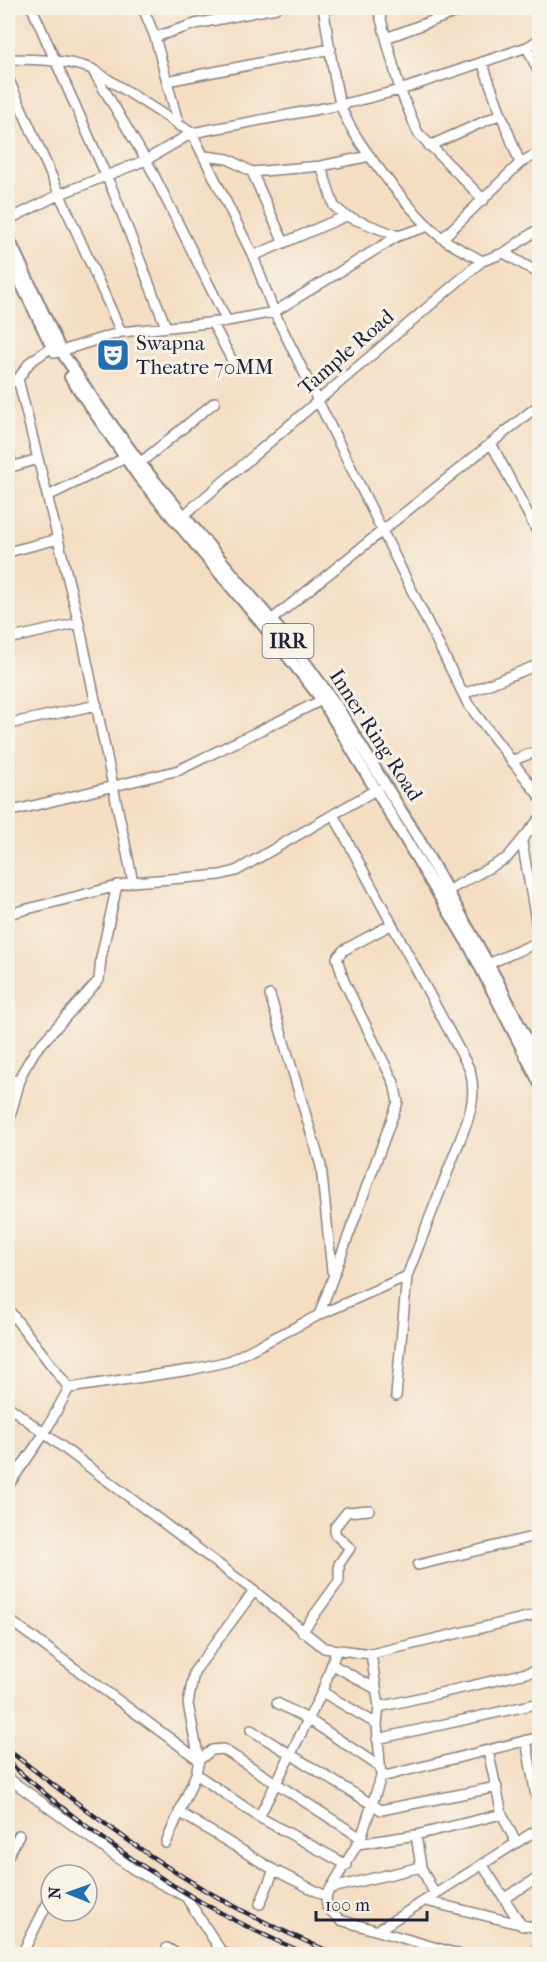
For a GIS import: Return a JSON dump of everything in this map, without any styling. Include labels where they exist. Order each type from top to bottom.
[{"type":"main road","name":"Inner Ring Road","points":[[8,237],[56,350],[140,463],[270,621],[325,696],[416,835],[488,964],[540,1066]]},
{"type":"main road","name":"Inner Ring Road","points":[[8,256],[56,350],[125,458],[325,696],[471,949],[540,1084]]},
{"type":"street","points":[[32,8],[105,176],[166,327]]},
{"type":"street","points":[[143,8],[155,37],[179,126]]},
{"type":"street","points":[[155,37],[195,24],[271,8]]},
{"type":"street","points":[[323,8],[340,105],[370,156],[429,226],[442,238],[482,261]]},
{"type":"street","points":[[378,8],[400,90],[418,133],[484,200]]},
{"type":"street","points":[[386,38],[467,8]]},
{"type":"street","points":[[8,220],[58,195],[146,160],[192,133],[340,105],[400,90],[527,46],[540,39]]},
{"type":"street","points":[[527,46],[540,75]]},
{"type":"street","points":[[167,81],[331,49]]},
{"type":"street","points":[[8,59],[53,60],[76,63],[92,69],[192,133],[253,256],[274,312],[468,704],[540,797]]},
{"type":"street","points":[[482,62],[520,163]]},
{"type":"street","points":[[92,69],[146,160],[228,321]]},
{"type":"street","points":[[8,78],[58,195],[121,332]]},
{"type":"street","points":[[429,146],[501,114]]},
{"type":"street","points":[[442,238],[520,163],[540,152]]},
{"type":"street","points":[[205,156],[228,159],[252,172],[321,166],[370,156]]},
{"type":"street","points":[[321,166],[334,206],[346,216],[398,236]]},
{"type":"street","points":[[252,172],[284,243]]},
{"type":"street","points":[[253,256],[346,216]]},
{"type":"street","points":[[8,383],[18,379],[30,362],[56,350],[121,332],[228,321],[274,312],[398,236],[429,226]]},
{"type":"street","name":"Tample Road","points":[[183,516],[482,261],[504,253],[540,228]]},
{"type":"street","points":[[504,253],[540,274]]},
{"type":"street","points":[[212,322],[236,368]]},
{"type":"street","points":[[18,379],[79,623],[133,882]]},
{"type":"street","points":[[140,463],[215,402]]},
{"type":"street","points":[[270,621],[540,404]]},
{"type":"street","points":[[491,443],[540,537]]},
{"type":"street","points":[[8,449],[10,467],[38,459]]},
{"type":"street","points":[[48,496],[125,458]]},
{"type":"street","points":[[8,552],[58,539]]},
{"type":"street","points":[[8,639],[79,623]]},
{"type":"street","points":[[464,694],[540,664]]},
{"type":"street","points":[[8,812],[178,770],[325,696]]},
{"type":"street","points":[[8,724],[97,705]]},
{"type":"street","points":[[511,761],[540,750]]},
{"type":"street","points":[[8,914],[117,885],[220,875],[236,870],[334,816],[377,789]]},
{"type":"street","points":[[334,816],[470,1070],[474,1086],[473,1101],[467,1122],[407,1276],[396,1396]]},
{"type":"street","points":[[447,891],[507,858],[540,818]]},
{"type":"street","points":[[488,964],[534,944],[539,937],[522,842]]},
{"type":"street","points":[[8,1124],[21,1079],[35,1051],[99,980],[101,958],[117,885]]},
{"type":"street","points":[[320,1315],[398,1102],[394,1083],[342,975],[337,957],[344,950],[392,924]]},
{"type":"street","points":[[270,996],[321,1166],[331,1245],[332,1277]]},
{"type":"street","points":[[8,1082],[21,1079]]},
{"type":"street","points":[[69,1388],[214,1365],[239,1356],[320,1315],[407,1276]]},
{"type":"street","points":[[8,1309],[69,1388]]},
{"type":"street","points":[[8,1486],[44,1434],[69,1388]]},
{"type":"street","points":[[8,1406],[254,1591],[324,1648],[336,1652],[371,1654],[540,1614]]},
{"type":"street","points":[[302,1632],[339,1581],[339,1564],[350,1548],[335,1534],[335,1527],[347,1512],[369,1510]]},
{"type":"street","points":[[417,1566],[540,1535]]},
{"type":"street","points":[[166,1843],[196,1774],[199,1760],[188,1704],[194,1672],[254,1591]]},
{"type":"street","points":[[8,1619],[199,1760]]},
{"type":"street","points":[[259,1817],[322,1692],[336,1652]]},
{"type":"street","points":[[371,1654],[379,1707],[377,1739],[380,1772],[373,1807],[347,1865],[326,1896],[327,1906],[340,1920],[458,1954]]},
{"type":"street","points":[[333,1665],[376,1689]]},
{"type":"street","points":[[379,1707],[540,1670]]},
{"type":"street","points":[[322,1692],[377,1724]]},
{"type":"street","points":[[277,1703],[308,1719],[380,1772],[488,1751],[540,1737]]},
{"type":"street","points":[[377,1739],[540,1703]]},
{"type":"street","points":[[251,1730],[373,1807],[389,1809],[497,1787]]},
{"type":"street","points":[[526,1740],[536,1796]]},
{"type":"street","points":[[199,1760],[212,1750],[223,1749],[359,1841],[416,1835],[502,1814]]},
{"type":"street","points":[[488,1751],[502,1814],[516,1843]]},
{"type":"street","points":[[196,1774],[259,1817],[347,1865]]},
{"type":"street","points":[[8,1778],[133,1869],[186,1896],[222,1953]]},
{"type":"street","points":[[179,1812],[274,1870],[326,1896]]},
{"type":"street","points":[[378,1930],[540,1828]]},
{"type":"street","points":[[8,1856],[19,1835]]},
{"type":"street","points":[[416,1835],[422,1867],[435,1895]]},
{"type":"street","points":[[482,1864],[522,1926]]},
{"type":"street","points":[[332,1888],[422,1867]]},
{"type":"street","points":[[260,1904],[274,1870]]},
{"type":"street","points":[[504,1898],[540,1877]]},
{"type":"street","points":[[426,1901],[540,1929]]},
{"type":"street","points":[[22,1954],[39,1920]]},
{"type":"street","points":[[536,1954],[540,1935]]},
{"type":"street","points":[[167,1948],[177,1954]]},
{"type":"street","points":[[106,1954],[113,1950],[120,1954]]},
{"type":"railway","points":[[8,1750],[117,1832],[185,1878],[258,1919],[335,1954]]},
{"type":"railway","points":[[8,1762],[77,1819],[150,1870],[227,1916],[307,1954]]},
{"type":"place","name":"Swapna Theatre 70MM","points":[[113,355]]}]
